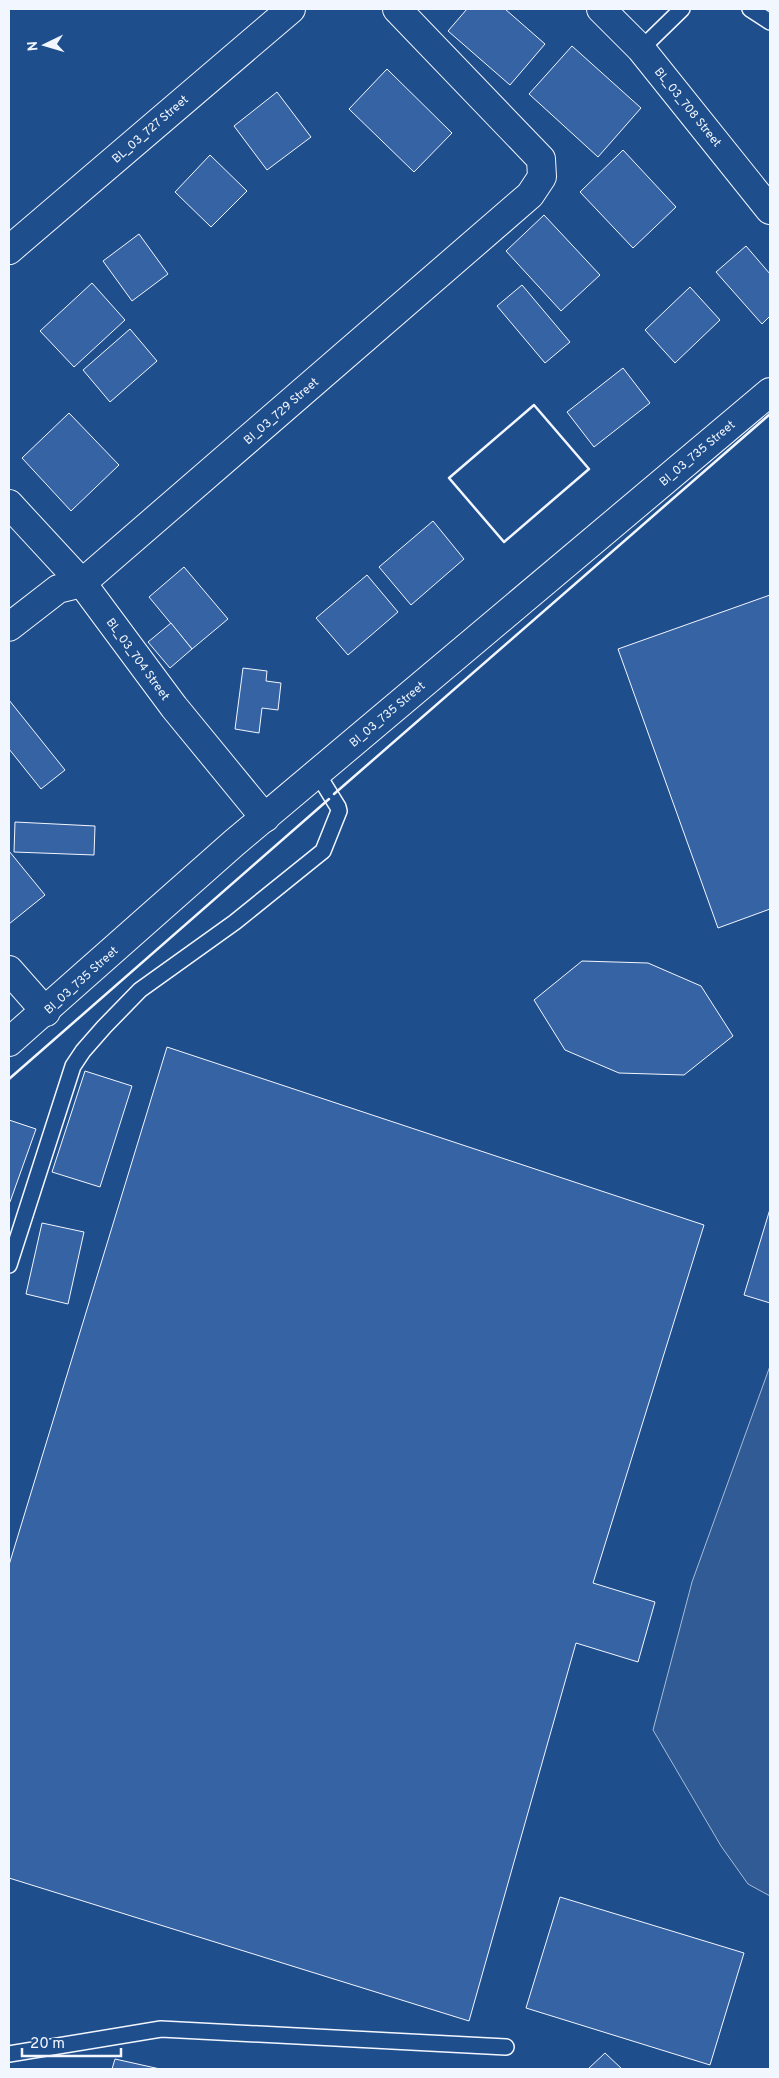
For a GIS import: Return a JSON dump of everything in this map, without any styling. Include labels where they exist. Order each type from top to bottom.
[{"type":"street","name":"BL_03_727 Street","points":[[9,250],[291,9]]},
{"type":"street","name":"Bl_03_729 Street","points":[[9,627],[58,589],[82,584],[530,195],[542,177],[541,159],[396,9]]},
{"type":"street","name":"BL_03_708 Street","points":[[602,9],[641,49],[770,210]]},
{"type":"street","name":"Bl_03_735 Street","points":[[9,1042],[46,1012],[317,773],[770,392]]},
{"type":"street","name":"BL_03_704 Street","points":[[9,504],[82,584],[174,707],[265,818]]},
{"type":"street","points":[[9,970],[46,1012]]},
{"type":"lane","points":[[641,49],[682,9]]},
{"type":"lane","points":[[750,9],[770,22]]},
{"type":"lane","points":[[9,1265],[73,1066],[104,1027],[140,990],[235,922],[323,851],[339,811],[317,773]]},
{"type":"lane","points":[[9,2054],[161,2029],[506,2047]]},
{"type":"shaded area","points":[[770,1366],[770,1896],[748,1884],[721,1846],[653,1730],[692,1582]]},
{"type":"building","points":[[467,9],[505,9],[545,44],[510,85],[448,31]]},
{"type":"building","points":[[572,46],[641,108],[598,157],[529,94]]},
{"type":"building","points":[[387,69],[452,133],[414,172],[349,109]]},
{"type":"building","points":[[277,92],[311,137],[267,170],[234,126]]},
{"type":"building","points":[[623,150],[676,207],[633,248],[580,192]]},
{"type":"building","points":[[210,155],[247,191],[211,227],[175,192]]},
{"type":"building","points":[[544,215],[600,275],[561,311],[506,251]]},
{"type":"building","points":[[139,234],[168,274],[132,301],[103,261]]},
{"type":"building","points":[[746,246],[770,274],[770,316],[762,324],[716,272]]},
{"type":"building","points":[[92,283],[125,320],[74,367],[40,331]]},
{"type":"building","points":[[522,285],[570,342],[545,363],[497,306]]},
{"type":"building","points":[[690,287],[720,320],[675,363],[645,330]]},
{"type":"building","points":[[130,329],[157,361],[110,402],[83,370]]},
{"type":"building","points":[[623,368],[650,403],[594,447],[567,412]]},
{"type":"building","points":[[69,413],[119,465],[71,511],[22,458]]},
{"type":"building","points":[[433,521],[464,559],[411,605],[379,567]]},
{"type":"building","points":[[184,567],[228,619],[192,649],[149,597]]},
{"type":"building","points":[[367,575],[398,612],[348,655],[316,618]]},
{"type":"building","points":[[770,595],[770,909],[718,928],[618,649]]},
{"type":"building","points":[[171,623],[192,649],[170,668],[148,642]]},
{"type":"building","points":[[243,668],[267,671],[266,681],[281,683],[278,710],[262,708],[259,733],[235,729]]},
{"type":"building","points":[[9,700],[65,770],[41,789],[9,749]]},
{"type":"building","points":[[15,822],[95,826],[94,855],[14,852]]},
{"type":"building","points":[[9,851],[45,895],[9,924]]},
{"type":"building","points":[[582,961],[648,963],[701,986],[733,1036],[684,1075],[619,1073],[565,1050],[534,1000]]},
{"type":"building","points":[[167,1047],[704,1225],[593,1583],[655,1602],[638,1662],[576,1643],[469,2021],[9,1878],[9,1565]]},
{"type":"building","points":[[85,1071],[132,1086],[100,1187],[52,1172]]},
{"type":"building","points":[[9,1120],[36,1129],[10,1202],[9,1201]]},
{"type":"building","points":[[770,1209],[770,1303],[744,1295]]},
{"type":"building","points":[[42,1223],[84,1232],[68,1304],[26,1294]]},
{"type":"building","points":[[560,1897],[744,1953],[710,2065],[526,2008]]},
{"type":"building","points":[[605,2053],[622,2069],[588,2069]]},
{"type":"building","points":[[115,2059],[160,2069],[112,2069]]},
{"type":"wall","points":[[534,405],[589,469],[504,542],[449,478],[534,405]]},
{"type":"wall","points":[[334,794],[770,414]]},
{"type":"wall","points":[[9,1079],[329,799]]}]
